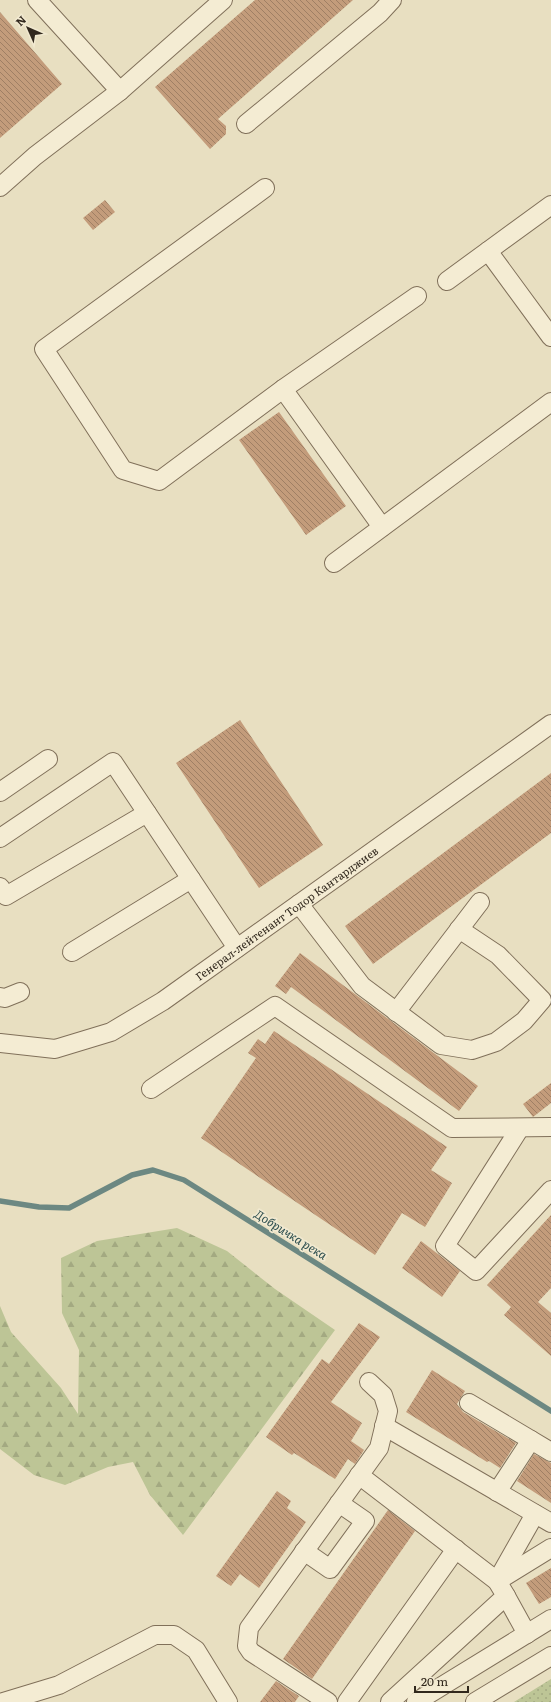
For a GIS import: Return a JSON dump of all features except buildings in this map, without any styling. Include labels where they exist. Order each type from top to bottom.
[{"type":"street","points":[[37,0],[120,91]]},
{"type":"street","points":[[0,187],[35,156],[120,91],[223,0]]},
{"type":"street","points":[[246,124],[380,13],[392,0]]},
{"type":"street","points":[[265,188],[44,349],[123,470],[159,481],[284,389],[417,296]]},
{"type":"street","points":[[447,281],[551,205]]},
{"type":"street","points":[[488,251],[551,337]]},
{"type":"street","points":[[284,389],[382,527]]},
{"type":"street","points":[[334,563],[551,402]]},
{"type":"street","name":"Генерал-лейтенант Тодор Кантарджиев","points":[[0,1043],[55,1049],[111,1032],[162,1001],[551,724]]},
{"type":"street","points":[[0,792],[48,759]]},
{"type":"street","points":[[0,838],[113,762],[237,948]]},
{"type":"street","points":[[0,888],[6,896],[147,813]]},
{"type":"street","points":[[72,952],[191,879]]},
{"type":"street","points":[[396,1012],[480,902]]},
{"type":"street","points":[[299,904],[362,986],[441,1045],[472,1050],[496,1042],[524,1021],[542,1000],[498,955],[459,929]]},
{"type":"street","points":[[0,996],[5,998],[20,992]]},
{"type":"street","points":[[151,1089],[275,1006],[452,1128],[551,1127]]},
{"type":"street","points":[[520,1128],[445,1246],[476,1271],[551,1190]]},
{"type":"street","points":[[328,1702],[251,1652],[247,1646],[249,1628],[379,1448],[388,1411],[383,1395],[369,1382]]},
{"type":"street","points":[[469,1403],[551,1452]]},
{"type":"street","points":[[384,1426],[551,1523]]},
{"type":"street","points":[[497,1492],[531,1440]]},
{"type":"street","points":[[359,1475],[456,1550],[502,1588],[527,1634]]},
{"type":"street","points":[[304,1552],[330,1569],[365,1521],[339,1503]]},
{"type":"street","points":[[502,1588],[535,1514]]},
{"type":"street","points":[[390,1702],[502,1588],[551,1548]]},
{"type":"street","points":[[347,1702],[456,1550]]},
{"type":"street","points":[[416,1702],[551,1619]]},
{"type":"street","points":[[3,1702],[60,1685],[155,1635],[174,1635],[196,1650],[228,1702]]},
{"type":"street","points":[[475,1702],[551,1656]]},
{"type":"green space","points":[[177,1228],[227,1251],[275,1289],[335,1330],[183,1535],[150,1495],[133,1462],[108,1467],[65,1485],[34,1475],[0,1449],[0,1306],[11,1332],[61,1388],[78,1414],[79,1350],[62,1313],[61,1258],[97,1241]]},
{"type":"green space","points":[[551,1679],[551,1702],[514,1702]]},
{"type":"waterway","name":"Добричка река","points":[[0,1201],[39,1207],[69,1208],[132,1175],[153,1170],[184,1180],[551,1411]]}]
